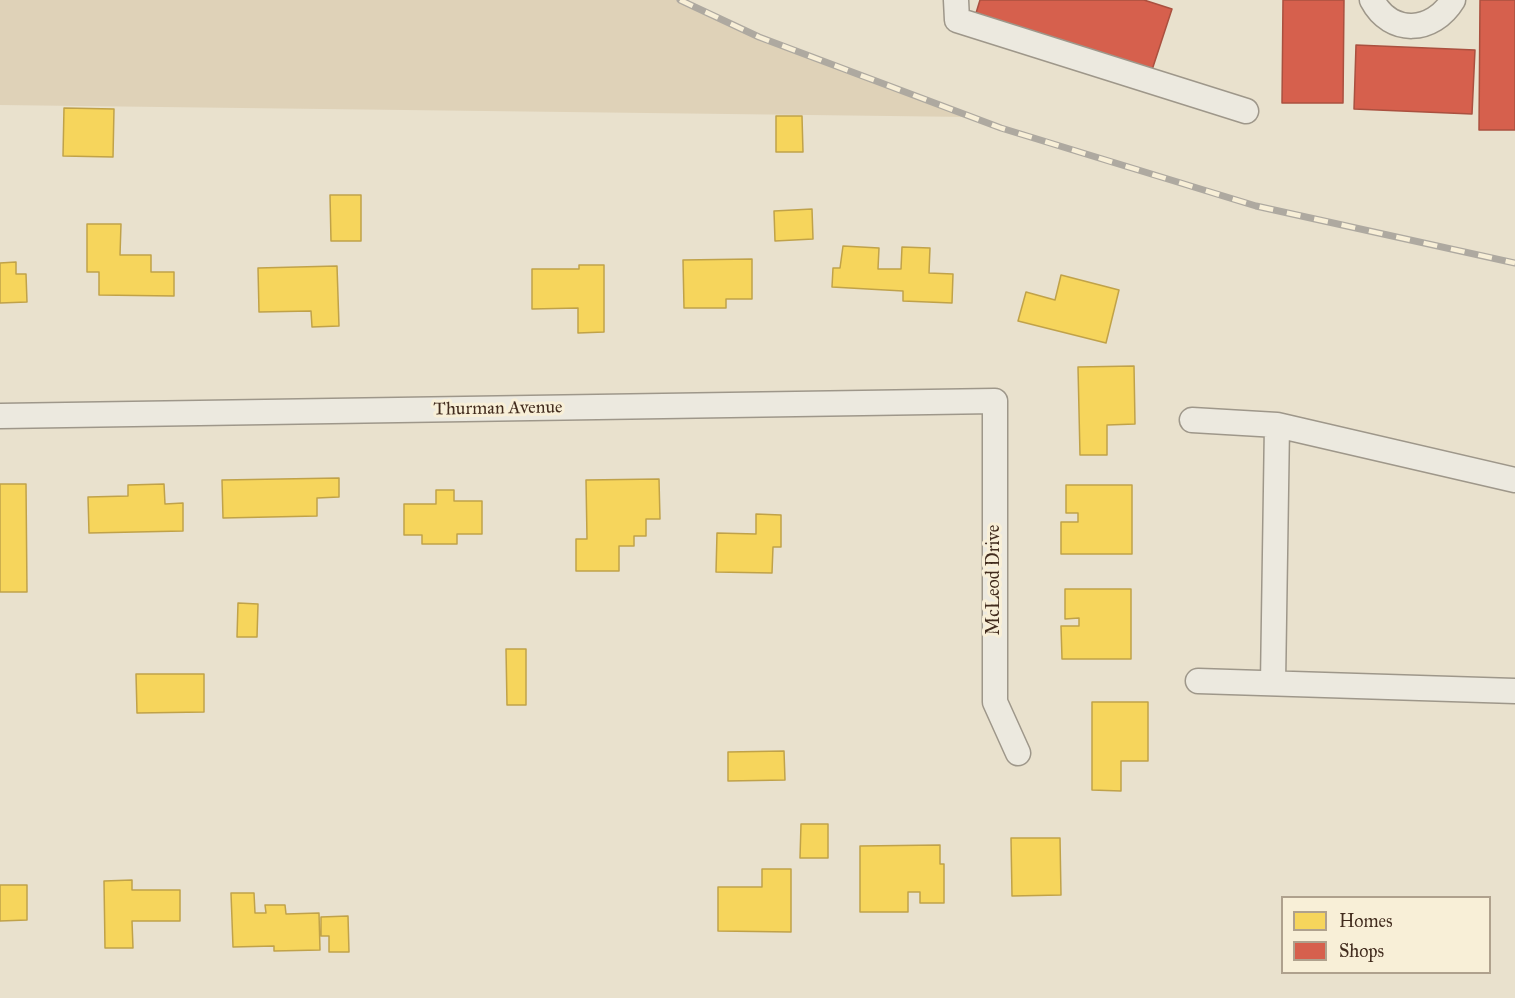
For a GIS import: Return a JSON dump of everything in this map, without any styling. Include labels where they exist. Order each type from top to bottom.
[{"type":"street","points":[[957,0],[957,20],[1246,111]]},
{"type":"street","points":[[1372,0],[1380,13],[1390,21],[1403,26],[1418,27],[1432,22],[1444,13],[1453,0]]},
{"type":"street","name":"Thurman Avenue","points":[[0,416],[995,401]]},
{"type":"street","name":"McLeod Drive","points":[[995,401],[995,702],[1018,753]]},
{"type":"street","points":[[1192,420],[1277,425],[1515,480]]},
{"type":"street","points":[[1273,683],[1277,425]]},
{"type":"street","points":[[1198,681],[1515,691]]},
{"type":"shaded area","points":[[0,0],[680,0],[759,37],[971,117],[0,105]]},
{"type":"building: Homes","points":[[64,108],[114,109],[113,157],[63,156]]},
{"type":"building: Homes","points":[[776,116],[802,116],[803,152],[776,152]]},
{"type":"building: Homes","points":[[330,195],[361,195],[361,241],[331,241]]},
{"type":"building: Homes","points":[[812,209],[813,239],[775,241],[774,211]]},
{"type":"building: Homes","points":[[87,224],[121,224],[120,255],[151,255],[151,272],[174,272],[174,296],[99,295],[99,272],[87,272]]},
{"type":"building: Homes","points":[[843,246],[879,248],[878,269],[901,269],[902,247],[930,248],[929,273],[953,274],[952,303],[903,301],[903,291],[832,287],[833,268],[840,268]]},
{"type":"building: Homes","points":[[752,259],[752,299],[726,299],[726,308],[684,308],[683,260]]},
{"type":"building: Homes","points":[[16,262],[16,274],[26,274],[27,302],[0,303],[0,263]]},
{"type":"building: Homes","points":[[579,265],[604,265],[604,332],[578,333],[578,308],[532,309],[532,269],[579,269]]},
{"type":"building: Homes","points":[[337,266],[339,326],[312,327],[311,311],[259,312],[258,268]]},
{"type":"building: Homes","points":[[1061,275],[1119,290],[1106,343],[1018,321],[1026,292],[1055,300]]},
{"type":"building: Homes","points":[[1134,366],[1135,424],[1107,425],[1107,455],[1080,455],[1078,367]]},
{"type":"building: Homes","points":[[339,478],[339,497],[317,498],[317,516],[223,518],[222,480]]},
{"type":"building: Homes","points":[[659,479],[660,519],[646,519],[646,536],[634,536],[634,546],[619,546],[619,571],[576,571],[576,539],[587,539],[586,480]]},
{"type":"building: Homes","points":[[0,484],[26,484],[27,592],[0,592]]},
{"type":"building: Homes","points":[[164,484],[165,504],[183,503],[183,531],[89,533],[88,497],[128,496],[128,485]]},
{"type":"building: Homes","points":[[1066,485],[1132,485],[1132,554],[1061,554],[1061,522],[1078,522],[1078,513],[1066,513]]},
{"type":"building: Homes","points":[[436,490],[454,490],[454,501],[482,501],[482,534],[457,534],[457,544],[422,544],[422,535],[404,535],[404,504],[436,504]]},
{"type":"building: Homes","points":[[756,514],[781,515],[781,547],[773,547],[772,573],[716,572],[717,533],[756,534]]},
{"type":"building: Homes","points":[[1065,589],[1131,589],[1131,659],[1062,659],[1061,626],[1079,626],[1079,618],[1065,619]]},
{"type":"building: Homes","points":[[238,603],[258,604],[257,637],[237,637]]},
{"type":"building: Homes","points":[[506,649],[526,649],[526,705],[507,705]]},
{"type":"building: Homes","points":[[136,674],[204,674],[204,712],[137,713]]},
{"type":"building: Homes","points":[[1092,702],[1148,702],[1148,761],[1121,761],[1121,791],[1092,790]]},
{"type":"building: Homes","points":[[784,751],[785,780],[728,781],[728,752]]},
{"type":"building: Homes","points":[[801,824],[828,824],[828,858],[800,858]]},
{"type":"building: Homes","points":[[1011,838],[1060,838],[1061,895],[1012,896]]},
{"type":"building: Homes","points":[[940,845],[940,864],[944,864],[944,903],[920,903],[920,892],[908,892],[908,912],[860,912],[860,846]]},
{"type":"building: Homes","points":[[762,869],[791,869],[791,932],[718,931],[718,887],[762,887]]},
{"type":"building: Homes","points":[[132,880],[132,890],[180,890],[180,921],[132,921],[133,948],[105,948],[104,881]]},
{"type":"building: Homes","points":[[0,885],[27,885],[27,920],[0,921]]},
{"type":"building: Homes","points":[[231,893],[254,893],[255,913],[266,913],[265,905],[285,905],[286,914],[319,913],[320,950],[274,951],[274,946],[233,947]]},
{"type":"building: Homes","points":[[348,916],[349,952],[329,952],[329,936],[321,936],[321,917]]},
{"type":"building: Shops","points":[[980,0],[1144,0],[1172,9],[1152,70],[976,13]]},
{"type":"building: Shops","points":[[1283,0],[1344,0],[1343,103],[1282,103]]},
{"type":"building: Shops","points":[[1480,0],[1515,0],[1515,130],[1479,130]]},
{"type":"building: Shops","points":[[1356,45],[1475,50],[1472,114],[1354,109]]},
{"type":"railway","points":[[680,0],[759,37],[1001,128],[1256,206],[1515,263]]}]
